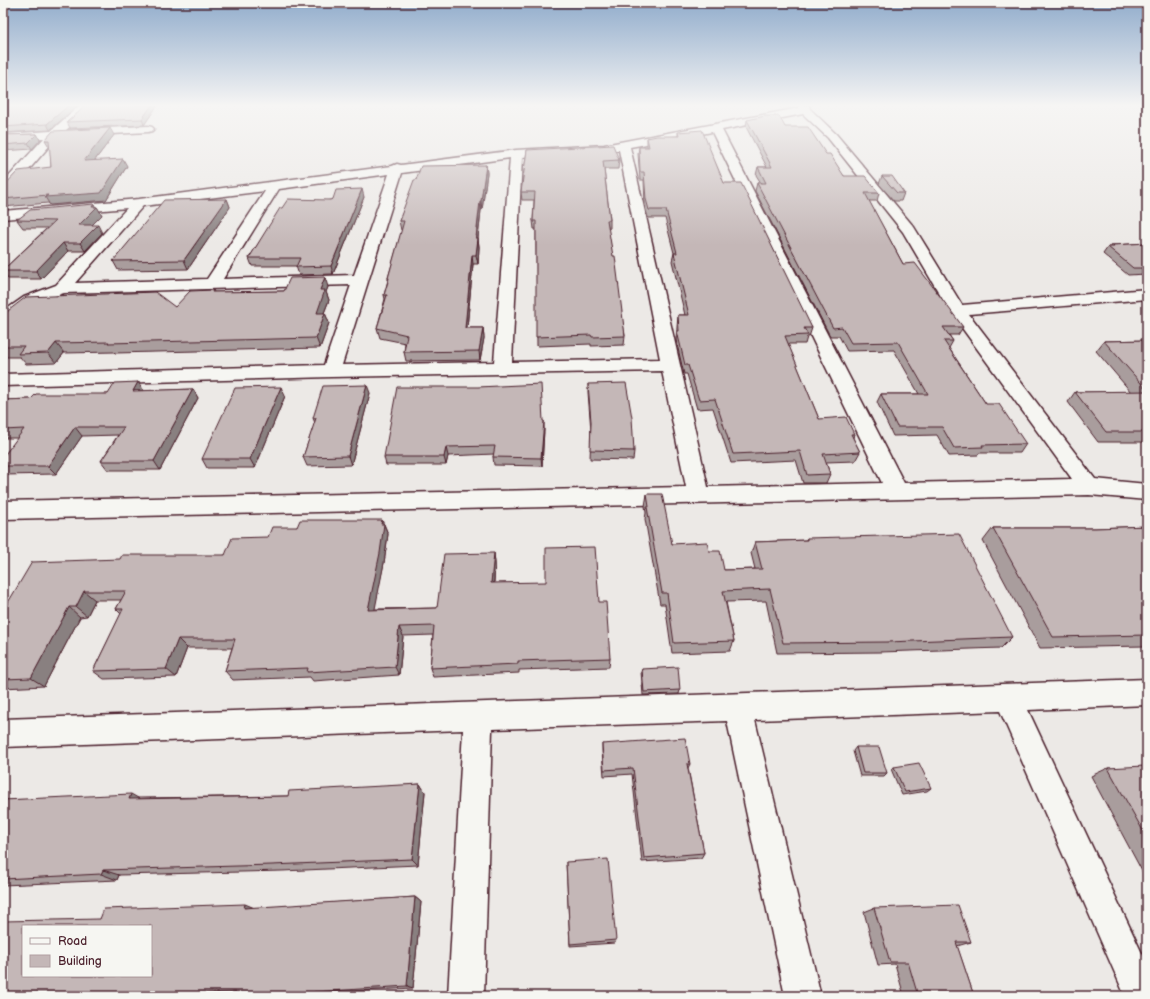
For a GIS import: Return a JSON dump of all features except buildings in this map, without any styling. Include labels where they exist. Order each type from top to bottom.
[{"type":"street","points":[[3,191],[38,152]]},
{"type":"street","points":[[3,215],[139,203],[275,186],[397,168],[536,152]]},
{"type":"street","points":[[626,152],[699,495]]},
{"type":"street","points":[[727,152],[897,491]]},
{"type":"street","points":[[845,152],[908,230],[957,310],[1089,487]]},
{"type":"street","points":[[503,368],[516,154]]},
{"type":"street","points":[[331,371],[397,168]]},
{"type":"street","points":[[3,170],[23,169]]},
{"type":"street","points":[[212,284],[275,186]]},
{"type":"street","points":[[62,288],[139,203]]},
{"type":"street","points":[[3,320],[15,308],[26,301],[62,288],[361,280]]},
{"type":"street","points":[[957,310],[1147,294]]},
{"type":"street","points":[[3,380],[331,371],[670,365]]},
{"type":"street","points":[[3,510],[1089,487],[1147,492]]},
{"type":"street","points":[[3,733],[1147,692]]},
{"type":"street","points":[[1008,697],[1143,996]]},
{"type":"street","points":[[738,706],[803,996]]},
{"type":"street","points":[[466,996],[478,716]]}]
